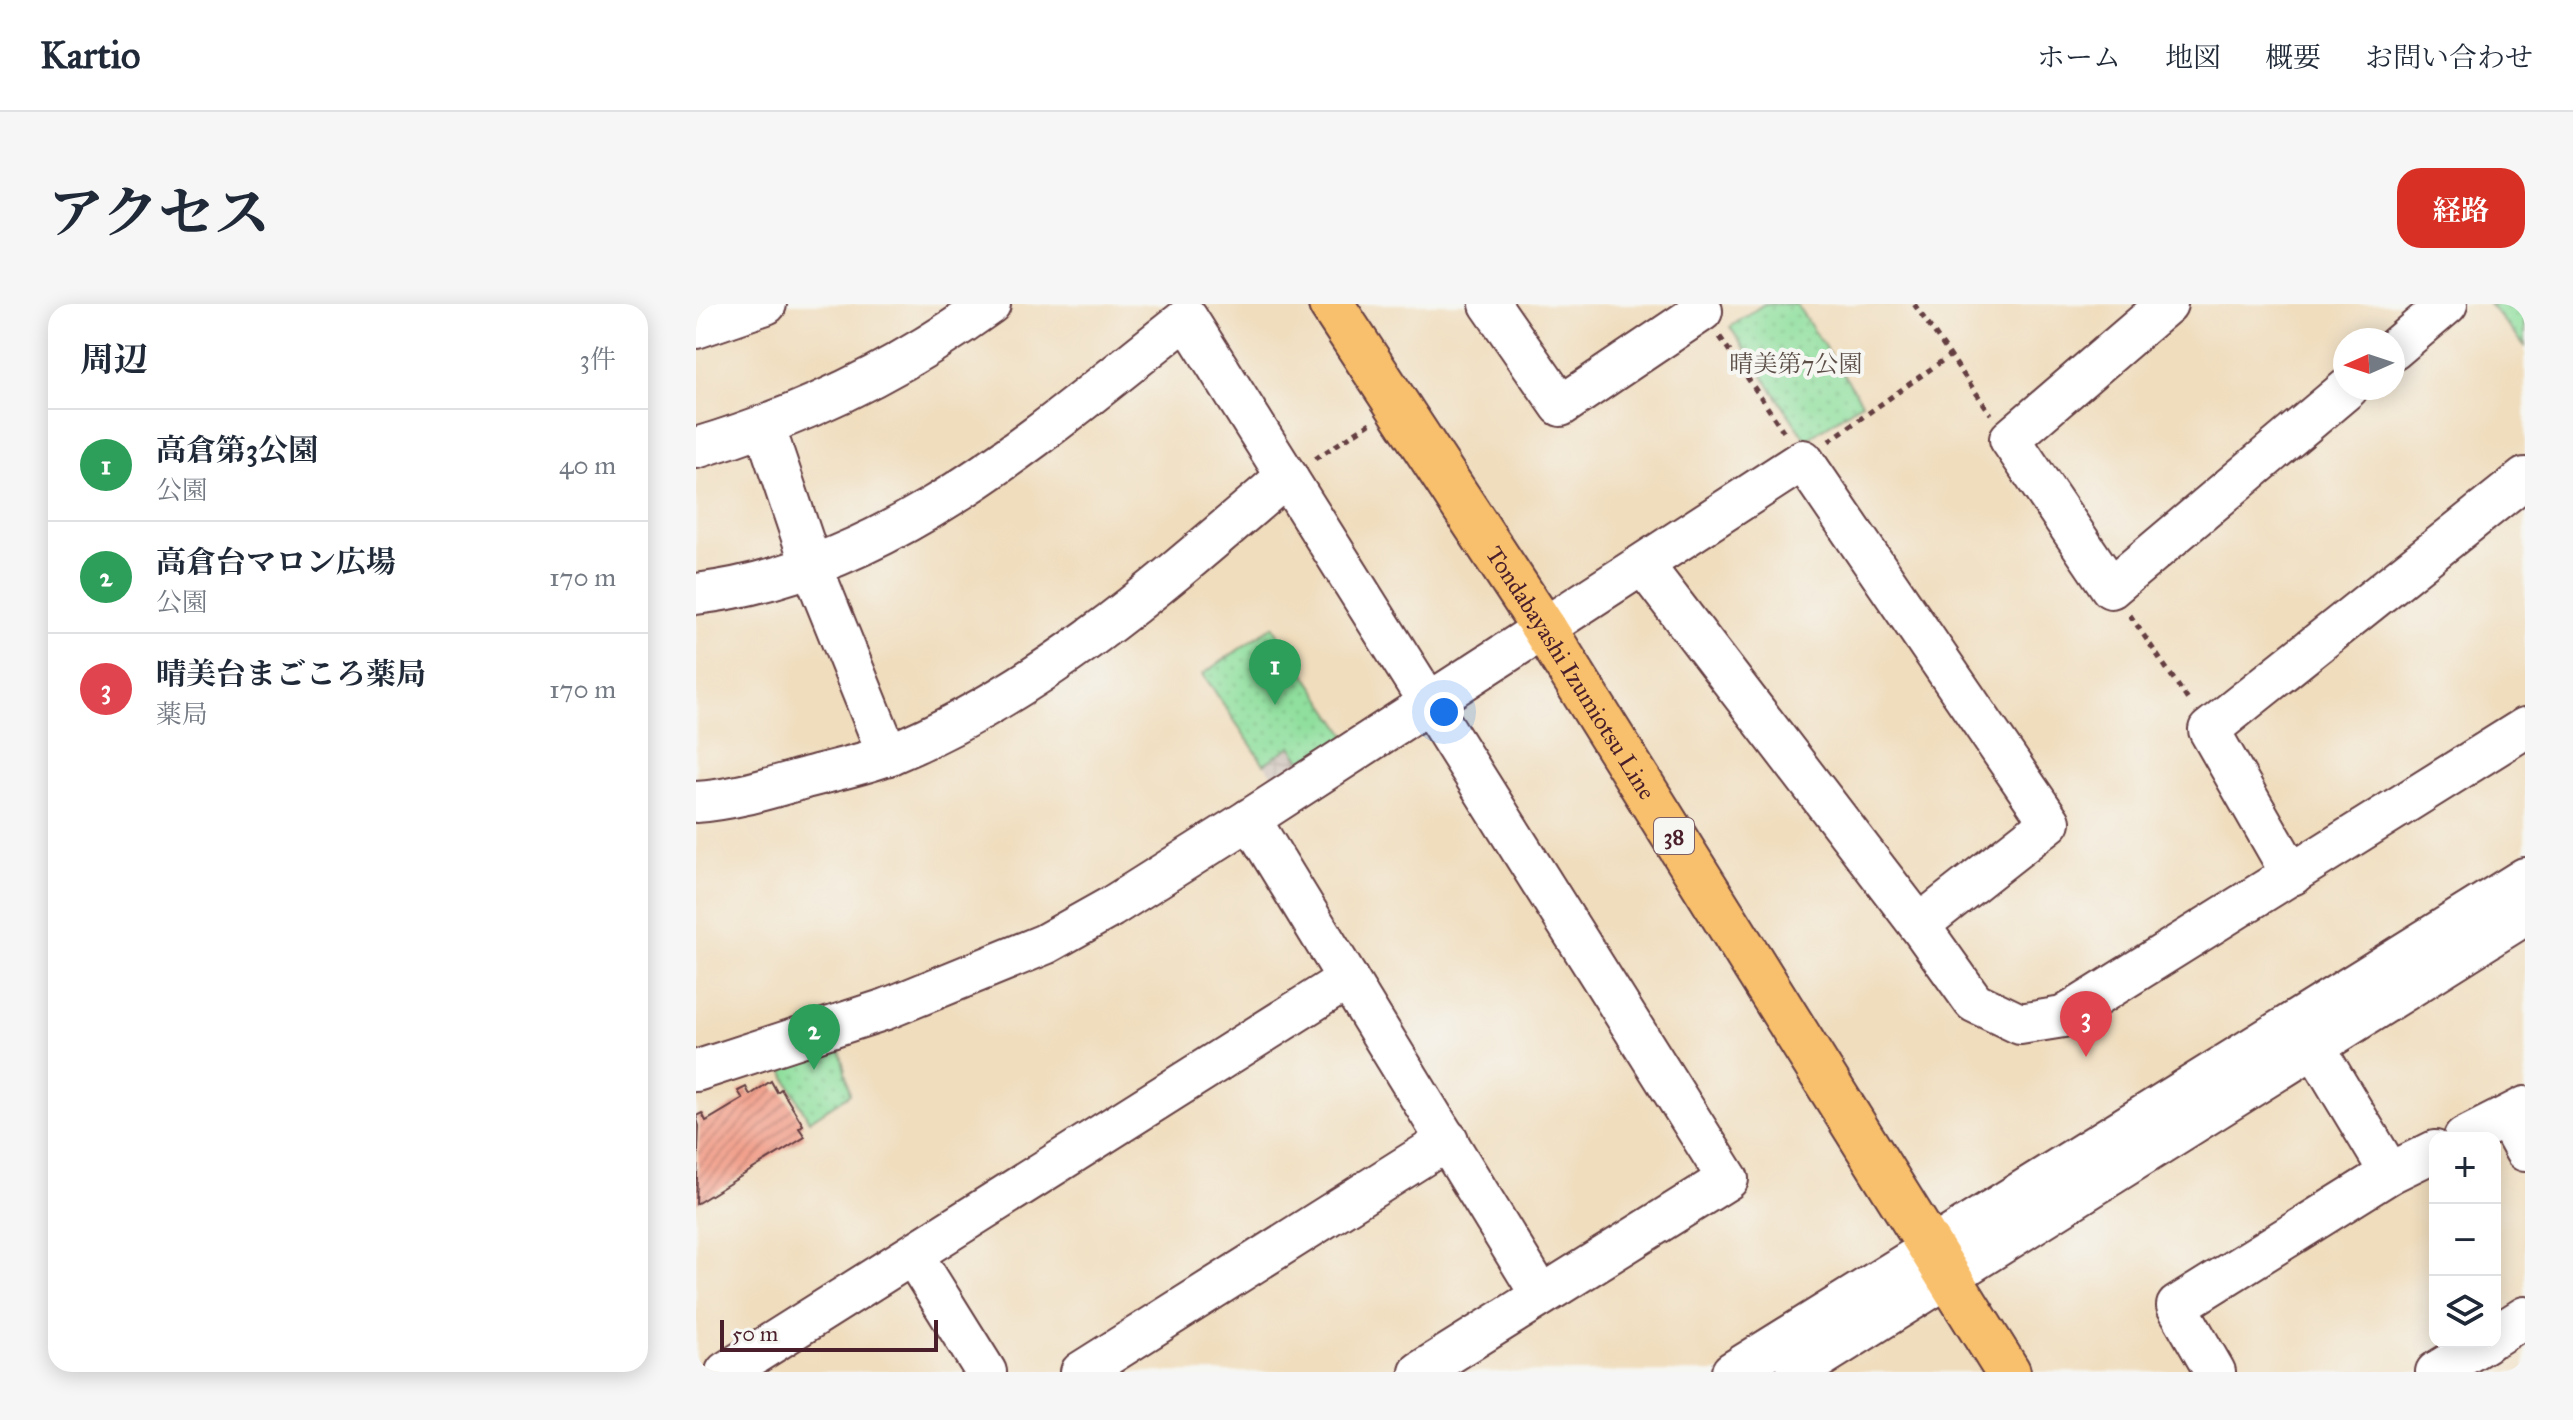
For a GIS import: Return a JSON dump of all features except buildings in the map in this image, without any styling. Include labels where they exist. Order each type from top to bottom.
[{"type":"main road","name":"Tondabayashi Izumiotsu Line","points":[[1331,304],[1543,627],[2008,1372]]},
{"type":"street","points":[[696,328],[766,304]]},
{"type":"street","points":[[696,448],[765,428],[881,375],[944,337],[990,304]]},
{"type":"street","points":[[1490,304],[1561,406],[1700,307]]},
{"type":"street","points":[[2167,304],[2010,439],[2111,588],[2334,400]]},
{"type":"street","points":[[2405,340],[2447,304]]},
{"type":"street","points":[[696,594],[812,567],[862,545],[977,481],[1187,318],[1728,1179],[1420,1372]]},
{"type":"street","points":[[765,428],[812,567],[888,755]]},
{"type":"street","points":[[696,1071],[886,1009],[1045,944],[1111,907],[1250,819],[1803,460],[2050,822],[1919,925]]},
{"type":"street","points":[[696,802],[786,783],[888,755],[951,725],[1047,669],[1147,596],[1287,476]]},
{"type":"street","points":[[2292,875],[2209,730],[2525,478]]},
{"type":"street","points":[[1644,566],[1919,925],[1974,1002],[2020,1024],[2063,1017],[2525,728]]},
{"type":"street","points":[[1250,819],[1541,1295]]},
{"type":"street","points":[[1797,1372],[1940,1262],[2525,878]]},
{"type":"street","points":[[1732,1372],[1940,1262],[2315,1048],[2525,915]]},
{"type":"street","points":[[726,1372],[1348,979]]},
{"type":"street","points":[[2315,1048],[2390,1173]]},
{"type":"street","points":[[2489,1132],[2519,1125]]},
{"type":"street","points":[[1081,1372],[1448,1140]]},
{"type":"street","points":[[2215,1372],[2177,1306],[2390,1173],[2429,1154]]},
{"type":"street","points":[[913,1255],[986,1372]]},
{"type":"street","points":[[2501,1332],[2525,1317]]},
{"type":"street","points":[[2436,1372],[2475,1348]]},
{"type":"path","points":[[1914,304],[2010,439]]},
{"type":"path","points":[[1700,307],[1803,460],[1949,356]]},
{"type":"path","points":[[1287,476],[1374,420]]},
{"type":"path","points":[[2111,588],[2209,730]]},
{"type":"shaded area","points":[[1291,746],[1305,766],[1278,784],[1264,764]]},
{"type":"green space","name":"晴美第7公園","points":[[1764,304],[1796,304],[1862,402],[1806,440],[1730,327]]},
{"type":"green space","points":[[2489,304],[2525,304],[2525,346]]},
{"type":"green space","points":[[1273,626],[1347,737],[1305,766],[1291,746],[1264,764],[1203,674]]},
{"type":"green space","points":[[837,1036],[850,1094],[809,1121],[780,1060]]},
{"type":"place","name":"高倉第3公園","points":[[1275,705]]},
{"type":"place","name":"晴美台まごころ薬局","points":[[2086,1057]]},
{"type":"place","name":"高倉台マロン広場","points":[[814,1070]]}]
